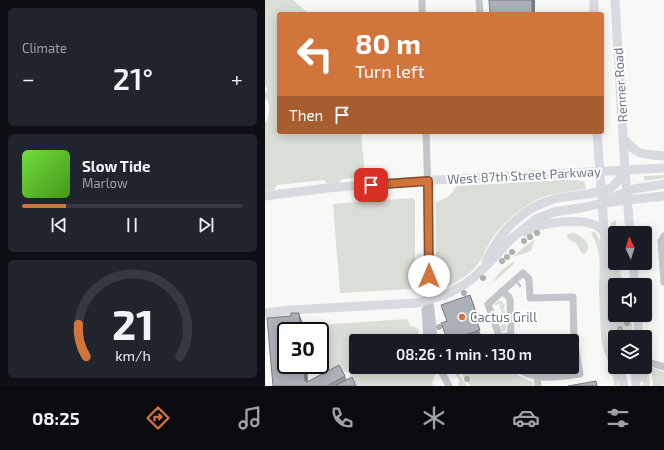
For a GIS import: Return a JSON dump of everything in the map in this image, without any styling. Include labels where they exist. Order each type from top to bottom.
[{"type":"main road","points":[[594,0],[594,12]]},
{"type":"main road","name":"Renner Road","points":[[615,0],[629,226]]},
{"type":"main road","points":[[597,134],[612,330]]},
{"type":"main road","points":[[623,138],[635,151],[643,154],[664,156]]},
{"type":"main road","name":"West 87th Street Parkway","points":[[265,196],[327,188],[664,168]]},
{"type":"main road","points":[[482,269],[505,230],[523,213],[533,207],[556,198],[601,191],[610,188],[617,182],[625,170]]},
{"type":"main road","points":[[627,195],[634,188],[664,184]]},
{"type":"main road","points":[[265,313],[429,301],[445,296],[472,279],[512,238],[536,219],[554,212],[586,207],[627,195],[664,196]]},
{"type":"main road","points":[[490,262],[501,255],[526,231],[547,224],[568,222],[588,223],[598,226],[605,233]]},
{"type":"main road","points":[[621,374],[624,386]]},
{"type":"main road","points":[[635,374],[636,386]]},
{"type":"street","points":[[422,0],[422,12]]},
{"type":"street","points":[[479,0],[480,12]]},
{"type":"street","points":[[426,134],[429,301],[433,334]]},
{"type":"street","points":[[664,236],[661,241],[664,282]]},
{"type":"street","points":[[498,334],[488,304],[523,273],[529,279],[530,298],[573,297],[574,340],[580,374],[558,377],[528,374]]},
{"type":"street","points":[[502,291],[509,297],[510,300],[511,332],[510,334]]},
{"type":"street","points":[[427,334],[425,310],[429,301]]},
{"type":"street","points":[[652,363],[664,367]]},
{"type":"street","points":[[443,374],[449,386]]},
{"type":"street","points":[[537,376],[538,386]]},
{"type":"shaded area","points":[[265,0],[293,0],[307,12],[277,12],[277,134],[361,134],[365,177],[342,179],[338,183],[327,183],[324,180],[277,185],[274,190],[265,191],[265,124],[269,109],[267,99],[265,100],[265,92],[268,90],[265,84]]},
{"type":"shaded area","points":[[664,175],[664,178],[644,181],[644,176]]},
{"type":"shaded area","points":[[577,180],[585,182],[586,189],[549,195],[532,202],[509,219],[490,242],[478,264],[470,272],[446,288],[441,283],[436,282],[436,202],[448,197],[457,186]]},
{"type":"shaded area","points":[[412,198],[415,200],[415,284],[411,289],[340,293],[333,204]]},
{"type":"shaded area","points":[[616,220],[616,226],[611,226],[611,223]]},
{"type":"shaded area","points":[[594,231],[601,242],[608,362],[603,349],[600,324],[599,255],[591,233]]},
{"type":"shaded area","points":[[575,233],[584,239],[588,245],[587,251],[584,254],[581,252],[576,243],[567,238],[568,234]]},
{"type":"shaded area","points":[[535,239],[531,251],[513,257],[523,248]]},
{"type":"shaded area","points":[[513,262],[515,263],[494,282],[502,270]]},
{"type":"shaded area","points":[[612,270],[620,270],[622,278],[613,278]]},
{"type":"shaded area","points":[[498,301],[502,301],[505,306],[503,310],[505,310],[506,330],[504,332],[500,326],[505,323],[499,304],[493,306]]},
{"type":"shaded area","points":[[407,319],[410,326],[418,328],[419,334],[349,334],[349,373],[344,371],[329,371],[329,324]]},
{"type":"shaded area","points":[[615,322],[632,322],[632,330],[616,330]]},
{"type":"shaded area","points":[[652,367],[664,372],[664,384],[662,386],[653,386]]},
{"type":"shaded area","points":[[351,374],[435,375],[432,384],[434,386],[357,386]]},
{"type":"shaded area","points":[[456,374],[459,374],[467,386],[458,386],[459,380]]},
{"type":"shaded area","points":[[462,374],[517,374],[532,382],[534,386],[470,386]]},
{"type":"shaded area","points":[[613,374],[616,374],[618,385],[614,385]]},
{"type":"shaded area","points":[[639,374],[649,374],[650,386],[641,386],[643,385],[643,382],[640,382]]},
{"type":"building","points":[[489,0],[532,0],[532,12],[490,12]]},
{"type":"building","name":"Cactus Grill","points":[[470,295],[477,315],[475,316],[480,330],[468,334],[445,334],[441,323],[447,321],[441,305]]},
{"type":"building","points":[[291,313],[299,313],[300,322],[277,322],[277,374],[304,374],[305,381],[307,382],[322,374],[329,374],[329,370],[339,365],[345,376],[327,386],[273,386],[267,318],[291,316]]},
{"type":"building","points":[[352,377],[356,386],[335,386]]},
{"type":"building","points":[[596,381],[597,386],[568,386]]},
{"type":"place","name":"Cactus Grill","points":[[462,317]]},
{"type":"route","points":[[371,185],[428,181],[429,276]]}]
